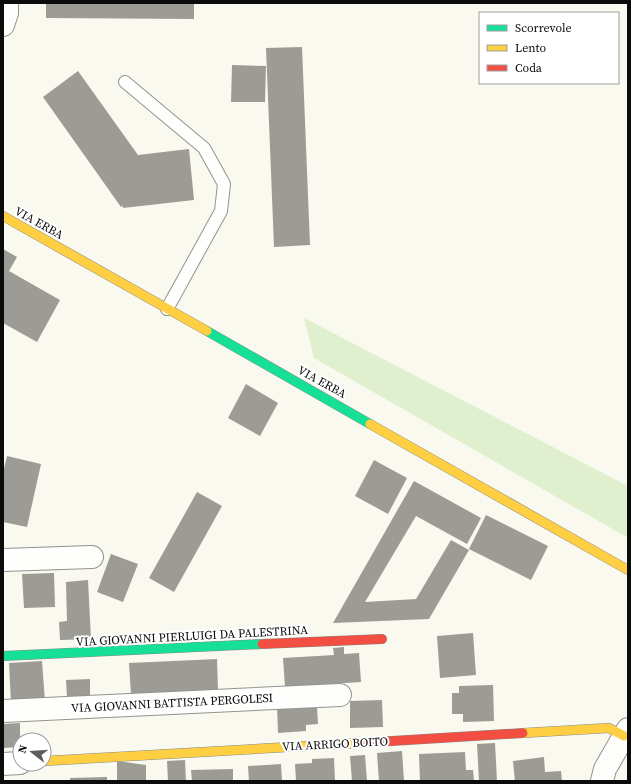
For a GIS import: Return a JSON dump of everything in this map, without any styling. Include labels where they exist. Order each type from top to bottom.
[{"type":"street","points":[[3,25],[6,13],[6,3]]},
{"type":"street","name":"VIA ERBA","points":[[3,216],[613,560],[628,570]]},
{"type":"street","points":[[3,560],[92,557]]},
{"type":"street","points":[[613,560],[628,560]]},
{"type":"street","name":"VIA GIOVANNI PIERLUIGI DA PALESTRINA","points":[[3,656],[382,640]]},
{"type":"street","name":"VIA GIOVANNI BATTISTA PERGOLESI","points":[[3,711],[340,695]]},
{"type":"street","name":"VIA ARRIGO BOITO","points":[[52,761],[609,728],[626,732]]},
{"type":"street","points":[[602,781],[605,769],[626,732]]},
{"type":"lane","points":[[125,82],[204,148],[224,184],[221,211],[167,309]]},
{"type":"green space","points":[[304,318],[628,486],[628,538],[314,358]]},
{"type":"building","points":[[46,3],[194,3],[194,19],[46,18]]},
{"type":"building","points":[[302,47],[310,245],[274,247],[266,48]]},
{"type":"building","points":[[232,65],[266,66],[265,102],[231,102]]},
{"type":"building","points":[[78,71],[138,155],[189,149],[194,200],[121,207],[43,97]]},
{"type":"building","points":[[3,249],[17,257],[9,271],[60,300],[37,342],[3,323]]},
{"type":"building","points":[[246,384],[278,403],[260,436],[228,418]]},
{"type":"building","points":[[7,456],[41,464],[27,527],[3,522],[3,473]]},
{"type":"building","points":[[374,460],[407,478],[388,514],[355,496]]},
{"type":"building","points":[[414,481],[481,518],[467,544],[416,516],[365,602],[416,599],[451,540],[469,550],[429,619],[333,623]]},
{"type":"building","points":[[197,492],[222,506],[174,592],[149,578]]},
{"type":"building","points":[[486,515],[548,546],[531,580],[469,549]]},
{"type":"building","points":[[111,554],[138,564],[123,602],[97,592]]},
{"type":"building","points":[[54,573],[55,607],[24,608],[22,574]]},
{"type":"building","points":[[88,580],[91,639],[60,640],[59,622],[67,621],[66,582]]},
{"type":"building","points":[[473,633],[476,675],[440,678],[437,636]]},
{"type":"building","points":[[344,647],[344,654],[359,653],[361,682],[285,687],[283,658],[334,655],[333,648]]},
{"type":"building","points":[[217,659],[218,690],[131,694],[129,663]]},
{"type":"building","points":[[42,661],[45,701],[11,703],[9,663]]},
{"type":"building","points":[[90,679],[90,697],[67,697],[66,680]]},
{"type":"building","points":[[493,685],[494,721],[463,722],[463,714],[452,714],[452,693],[459,693],[459,686]]},
{"type":"building","points":[[382,700],[383,727],[350,728],[350,701]]},
{"type":"building","points":[[277,706],[317,707],[318,724],[306,725],[306,731],[278,733]]},
{"type":"building","points":[[20,723],[20,732],[12,732],[12,747],[3,748],[3,724]]},
{"type":"building","points":[[495,743],[497,781],[479,781],[477,744]]},
{"type":"building","points":[[402,751],[404,781],[379,781],[377,753]]},
{"type":"building","points":[[465,752],[466,770],[473,770],[474,781],[420,781],[419,754]]},
{"type":"building","points":[[365,755],[367,781],[352,781],[350,756]]},
{"type":"building","points":[[544,757],[545,772],[561,771],[562,781],[515,781],[513,761]]},
{"type":"building","points":[[334,758],[335,781],[296,781],[295,764],[312,763],[312,759]]},
{"type":"building","points":[[185,760],[186,781],[168,781],[167,761]]},
{"type":"building","points":[[117,761],[146,765],[146,781],[117,781]]},
{"type":"building","points":[[281,764],[282,781],[249,781],[248,766]]},
{"type":"building","points":[[233,769],[233,781],[192,781],[191,770]]},
{"type":"building","points":[[107,777],[107,781],[70,781],[70,778]]},
{"type":"traffic: fast","points":[[207,331],[370,424]]},
{"type":"traffic: fast","points":[[3,656],[262,644]]},
{"type":"traffic: slow","points":[[3,216],[207,331]]},
{"type":"traffic: slow","points":[[370,424],[628,570]]},
{"type":"traffic: slow","points":[[523,733],[609,728],[624,736]]},
{"type":"traffic: slow","points":[[52,761],[359,743]]},
{"type":"traffic: jam","points":[[262,644],[382,639]]},
{"type":"traffic: jam","points":[[359,743],[523,733]]}]
